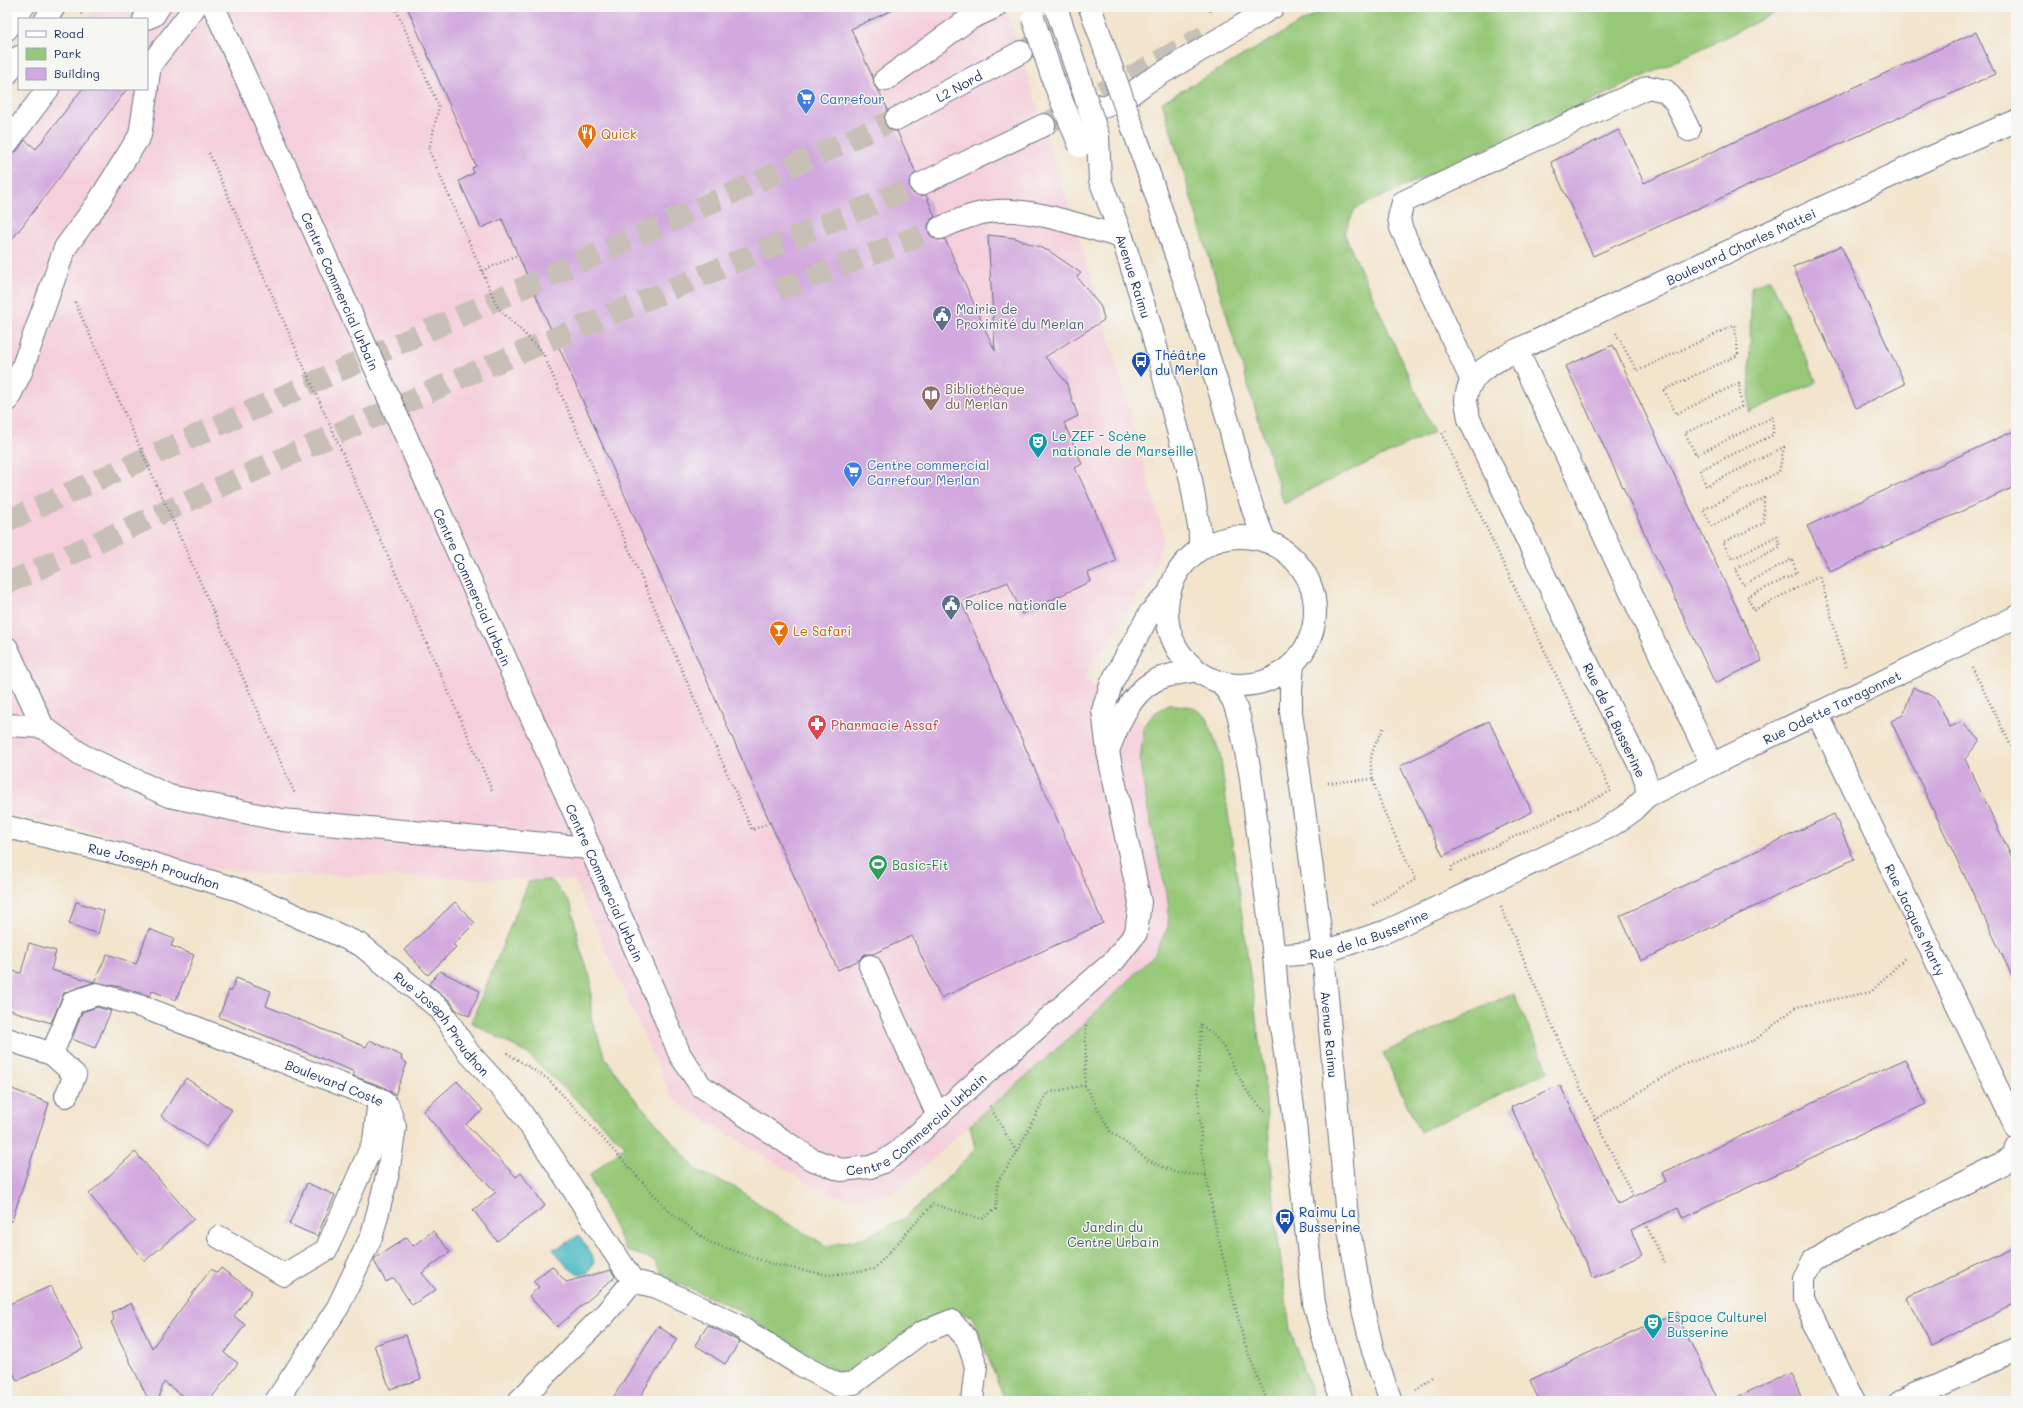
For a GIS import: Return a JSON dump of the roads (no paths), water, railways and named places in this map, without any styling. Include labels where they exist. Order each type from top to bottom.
[{"type":"main road","points":[[7,29],[23,7]]},
{"type":"main road","points":[[47,18],[54,7]]},
{"type":"main road","points":[[146,18],[154,15],[159,7]]},
{"type":"main road","points":[[148,80],[150,65],[195,7]]},
{"type":"main road","name":"Centre Commercial Urbain","points":[[214,7],[651,984],[680,1055],[701,1086],[811,1159],[841,1170],[870,1167],[883,1162],[898,1152],[1114,961],[1136,933],[1140,902],[1108,752],[1103,710],[1112,682],[1150,613],[1170,592]]},
{"type":"main road","points":[[885,80],[969,19],[995,7]]},
{"type":"main road","points":[[1090,7],[1149,172],[1221,397],[1255,518],[1265,541]]},
{"type":"main road","points":[[1054,82],[1087,103],[1103,106],[1124,100],[1146,82],[1273,7]]},
{"type":"main road","name":"Avenue Raimu","points":[[1056,9],[1087,103],[1089,141],[1100,180],[1122,237],[1151,328],[1191,480],[1200,533],[1200,549]]},
{"type":"main road","points":[[1032,12],[1054,82],[1089,141]]},
{"type":"main road","name":"L2 Nord","points":[[896,119],[1021,52]]},
{"type":"main road","points":[[7,74],[18,58]]},
{"type":"main road","points":[[1472,381],[1401,228],[1399,218],[1403,202],[1648,87],[1666,91],[1676,103],[1689,130]]},
{"type":"main road","points":[[7,143],[47,90]]},
{"type":"main road","points":[[7,401],[22,372],[64,248],[97,204],[140,135],[147,90]]},
{"type":"main road","name":"Boulevard Charles Mattei","points":[[1472,381],[1485,368],[1517,350],[1929,158],[2016,121]]},
{"type":"main road","points":[[921,184],[1044,125]]},
{"type":"main road","points":[[940,228],[978,214],[1005,210],[1026,212],[1122,237]]},
{"type":"main road","points":[[1517,350],[1712,764]]},
{"type":"main road","name":"Rue de la Busserine","points":[[1274,956],[1323,952],[1387,931],[1610,827],[1630,813],[1647,796],[1646,782],[1642,770],[1574,637],[1469,419],[1466,400],[1472,381]]},
{"type":"main road","points":[[1242,537],[1265,541],[1284,549],[1305,574],[1312,589],[1315,609],[1314,630],[1307,648],[1293,664],[1277,676],[1261,682],[1245,685],[1223,685],[1209,679],[1196,670],[1181,654],[1173,638],[1168,617],[1170,592],[1177,575],[1187,561],[1200,549],[1218,541],[1242,537]]},
{"type":"main road","name":"Rue Odette Taragonnet","points":[[1647,796],[1817,712],[2016,617]]},
{"type":"main road","points":[[7,648],[43,727],[82,755],[169,796],[282,820],[589,848]]},
{"type":"main road","name":"Avenue Raimu","points":[[1293,664],[1291,712],[1323,952],[1347,1217],[1361,1301],[1373,1351],[1401,1398]]},
{"type":"main road","points":[[1108,752],[1121,719],[1139,692],[1155,680],[1196,670]]},
{"type":"main road","points":[[1223,685],[1233,700],[1239,717],[1249,764],[1274,956],[1279,1013],[1294,1114],[1314,1303],[1342,1401]]},
{"type":"main road","name":"Rue Jacques Marty","points":[[1817,712],[2016,1127]]},
{"type":"main road","points":[[7,725],[43,727]]},
{"type":"main road","name":"Rue Joseph Proudhon","points":[[7,827],[121,854],[238,890],[361,945],[441,1010],[468,1052],[512,1101],[548,1150],[633,1281]]},
{"type":"main road","points":[[870,966],[938,1116]]},
{"type":"main road","name":"Boulevard Coste","points":[[52,1054],[73,1002],[97,994],[143,1007],[379,1099],[388,1106],[395,1126],[388,1173],[372,1235],[338,1307],[276,1401]]},
{"type":"main road","points":[[7,1039],[52,1054],[75,1074],[66,1096]]},
{"type":"main road","points":[[219,1237],[284,1274],[326,1250],[374,1141],[379,1099]]},
{"type":"main road","points":[[1853,1401],[1804,1300],[1804,1278],[1813,1261],[1832,1249],[2001,1165],[2014,1154],[2016,1146]]},
{"type":"main road","points":[[519,1401],[577,1342],[633,1281],[657,1288],[735,1324],[800,1364],[838,1385],[854,1383],[921,1333],[951,1321],[967,1339],[976,1366],[972,1401]]},
{"type":"main road","points":[[1900,1401],[2016,1349]]},
{"type":"water","points":[[579,1235],[593,1257],[594,1263],[587,1274],[576,1273],[567,1267],[553,1249],[562,1246]]},
{"type":"tunnel","points":[[1024,51],[1101,7]]},
{"type":"tunnel","points":[[1044,125],[1204,36]]},
{"type":"tunnel","points":[[7,521],[896,119]]},
{"type":"tunnel","points":[[7,583],[460,378],[921,184]]},
{"type":"tunnel","points":[[778,290],[940,228]]},
{"type":"place","name":"Carrefour","points":[[806,115]]},
{"type":"place","name":"Quick","points":[[587,150]]},
{"type":"place","name":"Mairie de Proximité du Merlan","points":[[942,332]]},
{"type":"place","name":"Théâtre du Merlan","points":[[1141,378]]},
{"type":"place","name":"Bibliothèque du Merlan","points":[[931,412]]},
{"type":"place","name":"Le ZEF - Scène nationale de Marseille","points":[[1038,459]]},
{"type":"place","name":"Centre commercial Carrefour Merlan","points":[[853,488]]},
{"type":"place","name":"Police nationale","points":[[951,621]]},
{"type":"place","name":"Le Safari","points":[[779,647]]},
{"type":"place","name":"Pharmacie Assaf","points":[[817,741]]},
{"type":"place","name":"Basic-Fit","points":[[878,881]]},
{"type":"place","name":"Raimu La Busserine","points":[[1285,1235]]},
{"type":"place","name":"Espace Culturel Busserine","points":[[1653,1340]]},
{"type":"park label","name":"Jardin du Centre Urbain","points":[[1113,1234]]}]
